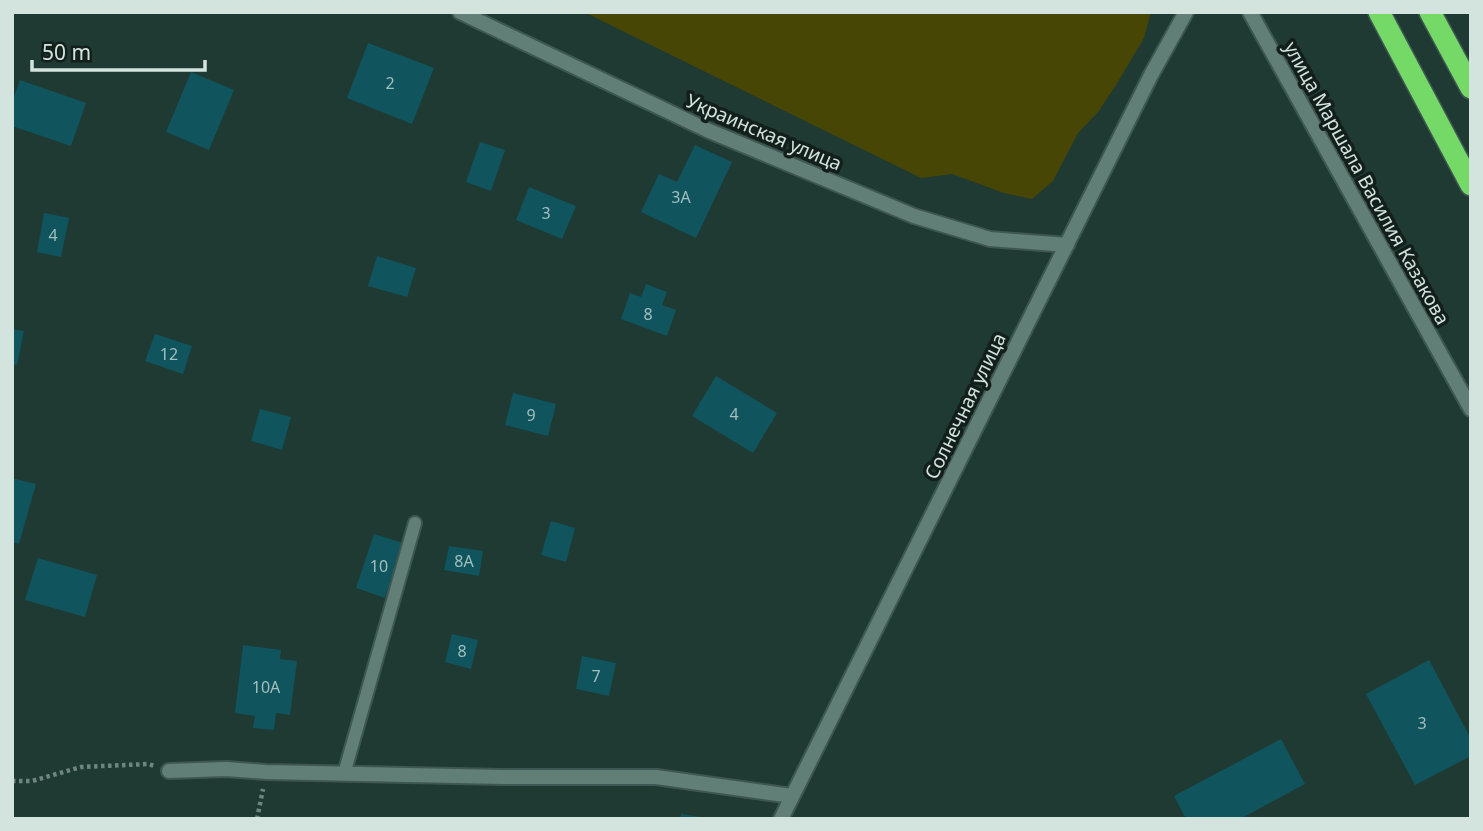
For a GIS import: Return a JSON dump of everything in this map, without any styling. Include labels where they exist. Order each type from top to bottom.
[{"type":"highway","points":[[1379,12],[1471,185]]},
{"type":"highway","points":[[1430,12],[1471,88]]},
{"type":"street","name":"Украинская улица","points":[[460,12],[707,130],[914,216],[990,239],[1067,245]]},
{"type":"street","name":"Солнечная улица","points":[[781,819],[1151,75],[1186,12]]},
{"type":"street","name":"улица Маршала Василия Казакова","points":[[1250,12],[1471,409]]},
{"type":"street","points":[[169,771],[226,769],[503,778],[656,777],[792,796]]},
{"type":"lane","points":[[344,774],[415,523]]},
{"type":"path","points":[[12,780],[32,781],[81,767],[148,764],[169,771]]},
{"type":"path","points":[[257,819],[266,772]]},
{"type":"shaded area","points":[[584,12],[1151,12],[1144,38],[1116,85],[1098,112],[1078,133],[1053,181],[1032,199],[1004,193],[952,174],[921,178]]},
{"type":"building","points":[[368,43],[434,68],[412,124],[347,98]]},
{"type":"building","points":[[191,72],[234,90],[209,150],[166,132]]},
{"type":"building","points":[[20,80],[86,103],[71,146],[12,126],[12,102]]},
{"type":"building","points":[[480,142],[505,150],[491,191],[466,182]]},
{"type":"building","points":[[695,145],[732,162],[696,238],[641,212],[659,174],[677,182]]},
{"type":"building","points":[[529,187],[576,206],[562,239],[516,220]]},
{"type":"building","points":[[44,213],[69,218],[61,257],[37,252]]},
{"type":"building","points":[[377,256],[416,268],[407,297],[368,286]]},
{"type":"building","points":[[646,284],[667,292],[662,305],[676,310],[667,336],[621,319],[630,293],[641,297]]},
{"type":"building","points":[[12,329],[24,331],[17,365],[12,364]]},
{"type":"building","points":[[155,334],[192,346],[183,374],[145,361]]},
{"type":"building","points":[[716,376],[777,413],[753,453],[692,416]]},
{"type":"building","points":[[513,393],[556,404],[548,436],[505,425]]},
{"type":"building","points":[[260,409],[291,417],[282,450],[251,441]]},
{"type":"building","points":[[12,478],[36,484],[19,544],[12,542]]},
{"type":"building","points":[[551,521],[575,528],[566,562],[541,555]]},
{"type":"building","points":[[374,534],[403,543],[385,598],[356,588]]},
{"type":"building","points":[[449,546],[483,551],[479,576],[444,570]]},
{"type":"building","points":[[38,558],[97,575],[85,617],[25,600]]},
{"type":"building","points":[[452,634],[478,640],[471,669],[445,662]]},
{"type":"building","points":[[243,645],[281,650],[280,659],[297,661],[290,715],[276,713],[274,730],[253,728],[255,716],[235,713]]},
{"type":"building","points":[[582,656],[616,663],[609,696],[576,689]]},
{"type":"building","points":[[1429,660],[1471,739],[1471,756],[1415,785],[1366,694]]},
{"type":"building","points":[[1281,739],[1305,784],[1240,819],[1186,819],[1174,796]]},
{"type":"building","points":[[681,814],[701,817],[701,819],[680,819]]}]
